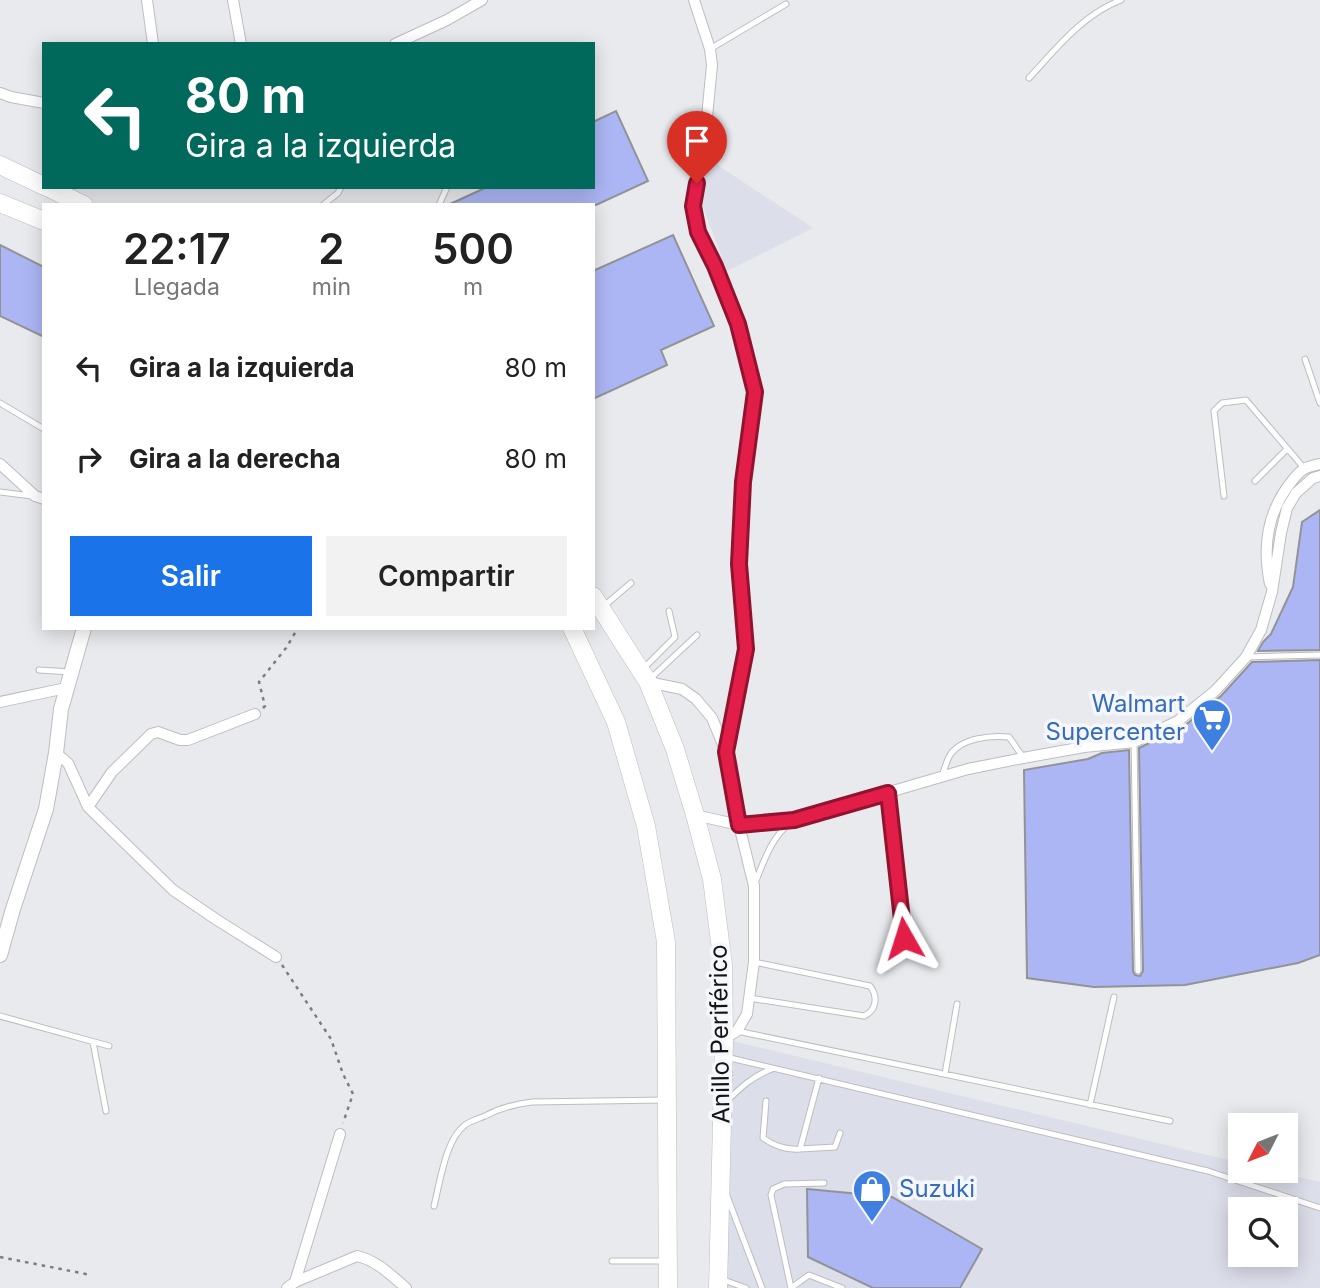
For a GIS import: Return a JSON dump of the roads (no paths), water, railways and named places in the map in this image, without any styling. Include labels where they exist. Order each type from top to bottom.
[{"type":"highway","points":[[0,165],[42,184]]},
{"type":"highway","points":[[52,189],[80,203]]},
{"type":"highway","points":[[1,208],[42,220]]},
{"type":"highway","name":"Anillo Periférico","points":[[598,602],[644,676],[675,749],[712,879],[723,965],[728,1042],[722,1106],[718,1283]]},
{"type":"highway","points":[[573,630],[616,722],[646,826],[666,942],[668,1288]]},
{"type":"main road","points":[[0,955],[46,809],[61,709],[83,630]]},
{"type":"street","points":[[147,0],[153,42]]},
{"type":"street","points":[[233,0],[241,42]]},
{"type":"street","points":[[399,42],[482,0]]},
{"type":"street","points":[[694,0],[710,49],[712,65],[705,137],[693,206],[698,232],[738,324],[755,392],[743,482],[739,564],[746,649],[726,752]]},
{"type":"street","points":[[0,93],[42,103]]},
{"type":"street","points":[[0,464],[40,498]]},
{"type":"street","points":[[1272,592],[1265,550],[1268,528],[1277,502],[1294,477],[1305,468],[1320,464]]},
{"type":"street","points":[[695,815],[739,825],[794,820],[968,769],[1084,747],[1134,741],[1178,721],[1215,691],[1246,657],[1261,629],[1272,592],[1287,508],[1296,493],[1317,477]]},
{"type":"street","points":[[644,676],[682,689],[696,699],[712,718],[726,752],[739,825],[754,886],[754,962],[747,1014],[728,1042]]},
{"type":"street","points":[[0,702],[66,688]]},
{"type":"street","points":[[88,807],[112,772],[152,734],[158,732],[188,740],[255,715]]},
{"type":"street","points":[[56,753],[68,763],[88,807],[173,890],[276,957]]},
{"type":"street","points":[[291,1285],[340,1135]]},
{"type":"street","points":[[291,1285],[357,1256],[374,1263],[406,1288]]},
{"type":"lane","points":[[1029,78],[1079,26],[1121,0]]},
{"type":"lane","points":[[710,49],[786,4]]},
{"type":"lane","points":[[325,203],[340,189]]},
{"type":"lane","points":[[1305,359],[1320,403]]},
{"type":"lane","points":[[1224,496],[1214,411],[1223,403],[1246,400],[1287,449],[1317,477]]},
{"type":"lane","points":[[0,403],[42,428]]},
{"type":"lane","points":[[1255,481],[1287,449]]},
{"type":"lane","points":[[0,492],[40,498]]},
{"type":"lane","points":[[598,602],[631,583]]},
{"type":"lane","points":[[644,676],[675,637],[669,611]]},
{"type":"lane","points":[[644,676],[697,635]]},
{"type":"lane","points":[[1246,657],[1320,655]]},
{"type":"lane","points":[[39,670],[71,672]]},
{"type":"lane","points":[[942,777],[946,763],[956,747],[979,739],[1009,737],[1023,758]]},
{"type":"lane","points":[[1134,741],[1139,971]]},
{"type":"lane","points":[[888,793],[904,938]]},
{"type":"lane","points":[[754,886],[768,850],[782,830],[794,820]]},
{"type":"lane","points":[[749,998],[864,1016],[874,1008],[876,996],[870,985],[754,962]]},
{"type":"lane","points":[[1090,1105],[1114,997]]},
{"type":"lane","points":[[945,1074],[957,1004]]},
{"type":"lane","points":[[0,1016],[108,1046]]},
{"type":"lane","points":[[93,1042],[106,1111]]},
{"type":"lane","points":[[728,1042],[775,1068],[1208,1171],[1320,1208]]},
{"type":"lane","points":[[728,1042],[945,1074],[1170,1121]]},
{"type":"lane","points":[[722,1106],[755,1076],[775,1068]]},
{"type":"lane","points":[[800,1149],[819,1078]]},
{"type":"lane","points":[[434,1206],[448,1149],[456,1135],[465,1125],[489,1113],[512,1104],[532,1102],[668,1100]]},
{"type":"lane","points":[[766,1101],[763,1138],[771,1144],[792,1149],[835,1147],[840,1133]]},
{"type":"lane","points":[[720,1179],[762,1288]]},
{"type":"lane","points":[[824,1183],[784,1184],[773,1189],[771,1195],[791,1288],[809,1275],[842,1288]]},
{"type":"lane","points":[[612,1261],[668,1261]]},
{"type":"lane","points":[[718,1283],[746,1288]]},
{"type":"place","name":"Walmart Supercenter","points":[[1212,752]]},
{"type":"place","name":"Suzuki","points":[[872,1223]]}]
